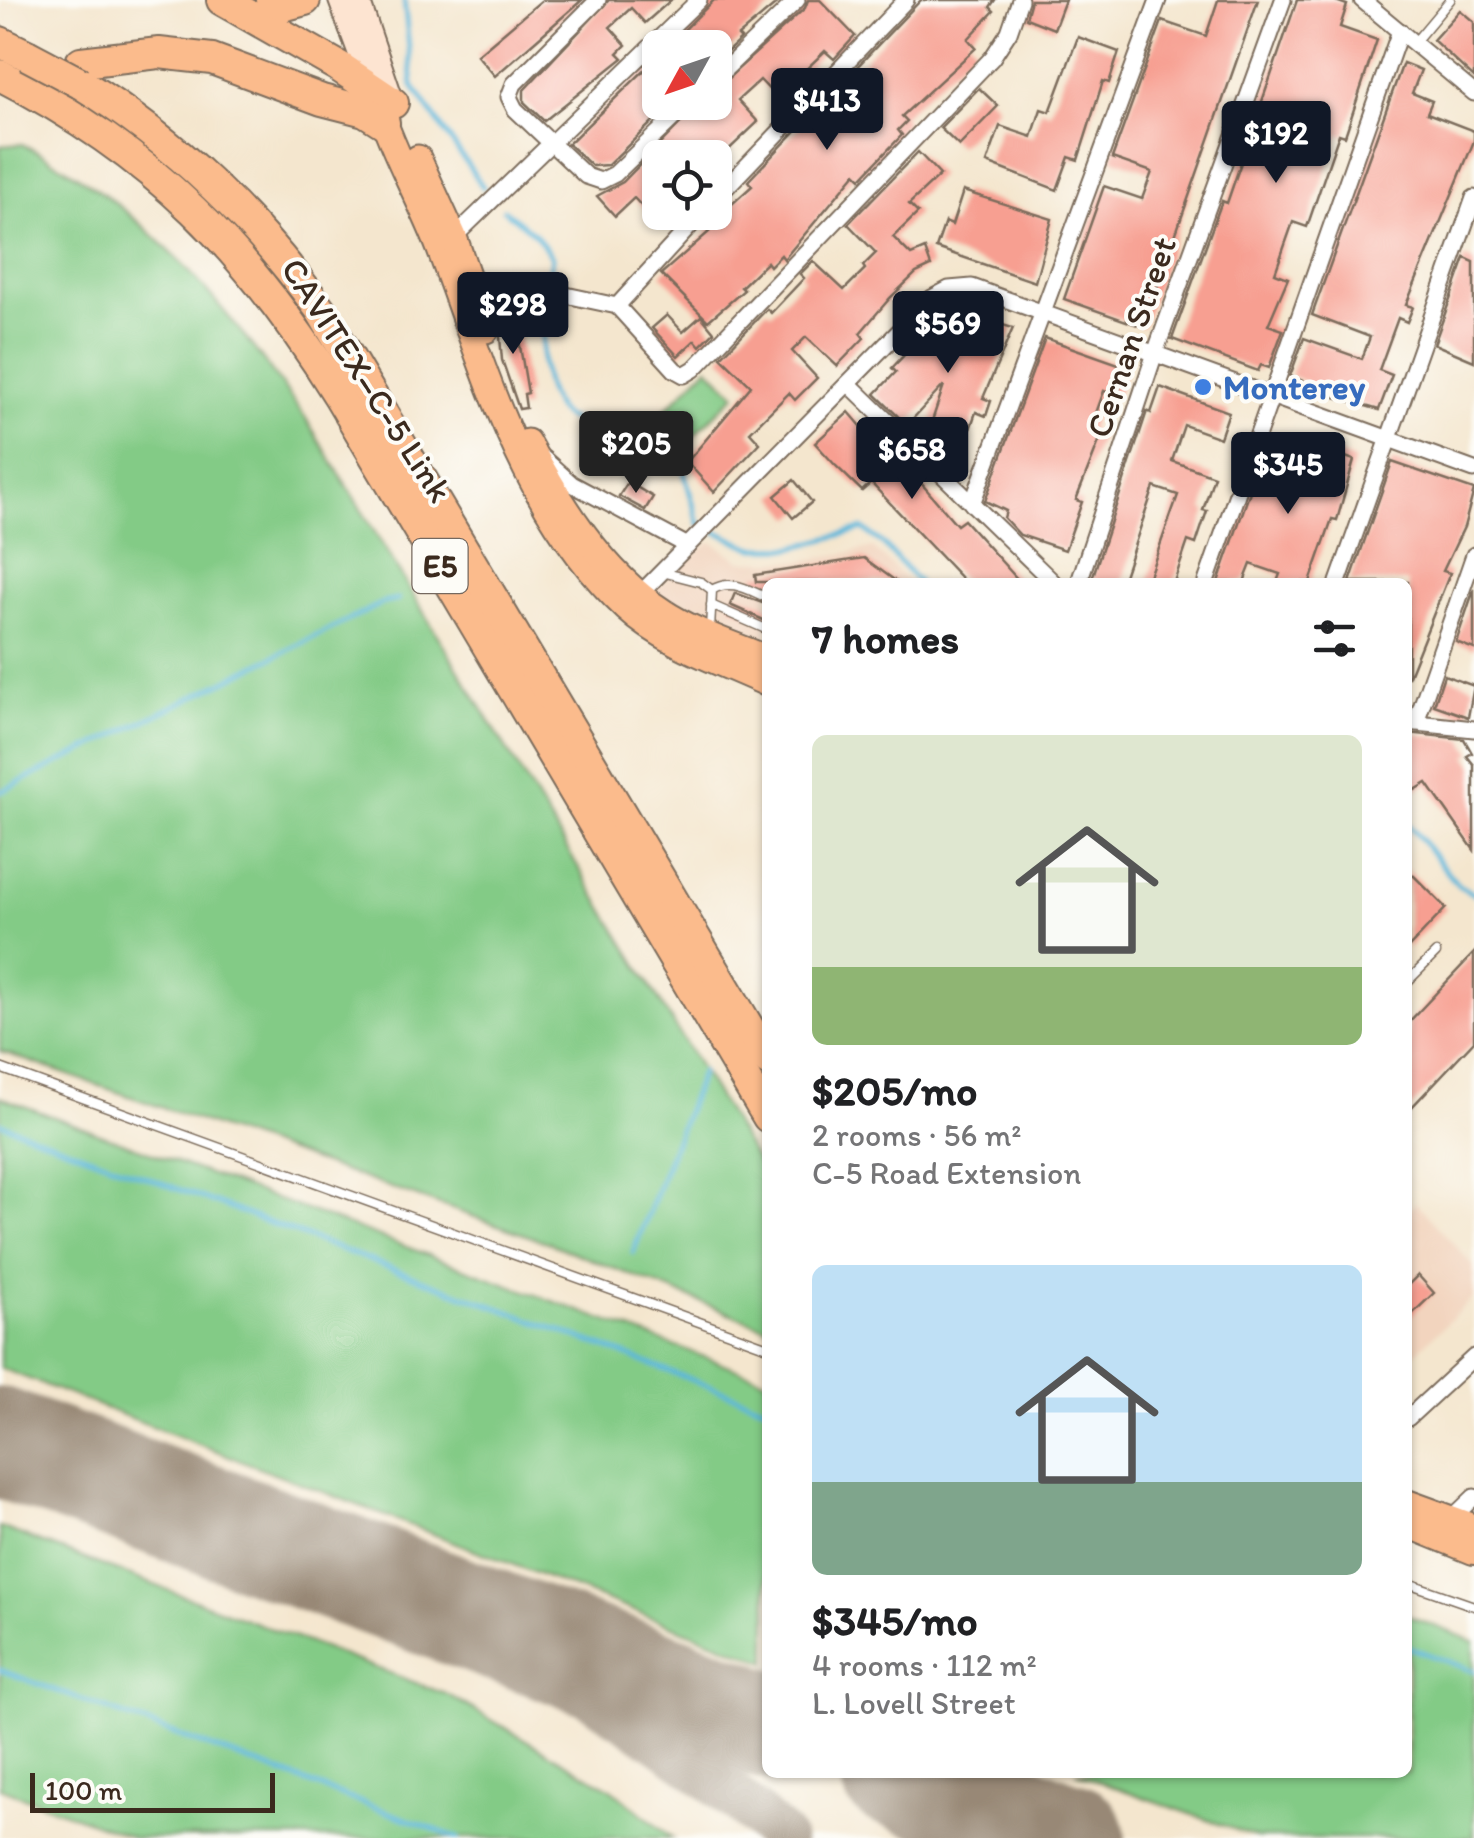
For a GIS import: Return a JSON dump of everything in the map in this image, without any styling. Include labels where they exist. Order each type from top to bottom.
[{"type":"highway","points":[[222,0],[376,98]]},
{"type":"highway","points":[[271,0],[286,4],[305,0]]},
{"type":"highway","name":"CAVITEX–C-5 Link","points":[[14,48],[81,72],[203,173],[262,235],[320,309],[762,1050]]},
{"type":"highway","points":[[81,72],[140,54],[194,56],[229,64],[322,100],[376,98]]},
{"type":"highway","name":"CAVITEX–C-5 Link","points":[[0,75],[86,122],[157,174],[219,232],[273,296],[348,411],[762,1107]]},
{"type":"highway","points":[[1412,1524],[1474,1550]]},
{"type":"highway","points":[[1412,1545],[1474,1568]]},
{"type":"main road","points":[[340,0],[528,482],[664,636],[762,681]]},
{"type":"main road","points":[[358,0],[376,98],[454,237],[526,440],[632,602],[762,657]]},
{"type":"main road","points":[[1412,1502],[1463,1523]]},
{"type":"street","points":[[598,0],[511,90],[515,109],[586,176],[608,179],[671,120]]},
{"type":"street","points":[[454,237],[699,0]]},
{"type":"street","points":[[732,63],[797,0]]},
{"type":"street","points":[[732,181],[906,0]]},
{"type":"street","points":[[471,282],[533,288],[616,306],[675,370],[684,374],[694,369],[992,58],[1009,32],[1020,0]]},
{"type":"street","points":[[972,504],[1158,0]]},
{"type":"street","name":"Cernan Street","points":[[1080,578],[1155,353],[1283,0]]},
{"type":"street","points":[[1362,0],[1474,93]]},
{"type":"street","points":[[1207,578],[1400,32]]},
{"type":"street","points":[[1339,578],[1388,439],[1466,245],[1474,198]]},
{"type":"street","points":[[616,306],[686,230]]},
{"type":"street","points":[[632,602],[932,298],[949,289],[972,287],[1474,470]]},
{"type":"street","points":[[849,384],[1049,578]]},
{"type":"street","points":[[526,440],[572,484],[688,546]]},
{"type":"street","points":[[1474,555],[1412,722],[1474,729]]},
{"type":"street","points":[[1412,1414],[1474,1357]]},
{"type":"street","points":[[1463,1523],[1474,1497]]},
{"type":"lane","points":[[1414,43],[1450,0]]},
{"type":"lane","points":[[662,572],[701,582],[712,590]]},
{"type":"lane","points":[[712,590],[734,584],[762,596]]},
{"type":"lane","points":[[710,634],[712,590]]},
{"type":"lane","points":[[711,605],[762,627]]},
{"type":"lane","points":[[1412,976],[1436,953]]},
{"type":"lane","points":[[0,1068],[762,1345]]},
{"type":"lane","points":[[1412,1584],[1474,1606]]},
{"type":"shaded area","points":[[711,541],[741,561],[802,561],[873,548],[905,578],[762,578],[762,649],[647,595]]},
{"type":"shaded area","points":[[1416,1203],[1474,1266],[1474,1297],[1412,1356],[1412,1207]]},
{"type":"green space","points":[[22,144],[67,168],[145,228],[213,299],[305,417],[762,1170],[762,1326],[549,1243],[0,1051],[0,146]]},
{"type":"green space","points":[[708,367],[736,394],[682,447],[655,420]]},
{"type":"green space","points":[[0,1097],[762,1378],[762,1660],[0,1368]]},
{"type":"green space","points":[[0,1527],[448,1695],[613,1790],[673,1838],[134,1838],[0,1788]]},
{"type":"green space","points":[[1412,1618],[1474,1641],[1474,1838],[1258,1838],[1090,1778],[1412,1778]]},
{"type":"building","points":[[542,0],[582,0],[495,76],[477,55]]},
{"type":"building","points":[[609,0],[671,0],[645,23],[631,8],[610,27],[626,45],[618,53],[623,58],[544,121],[524,102],[524,90]]},
{"type":"building","points":[[714,0],[781,0],[738,36],[741,39],[732,47],[732,30],[684,30]]},
{"type":"building","points":[[808,0],[820,0],[855,36],[834,59],[825,51],[798,77],[804,83],[783,104],[760,80],[738,100],[758,122],[732,147],[732,140],[664,140],[683,120],[732,120],[732,75],[805,8]]},
{"type":"building","points":[[921,0],[995,0],[990,7],[994,11],[968,39],[976,48],[902,116],[907,121],[898,130],[902,135],[861,178],[856,173],[784,259],[781,255],[770,266],[767,262],[741,287],[744,290],[708,321],[661,274],[707,230],[732,230],[732,204],[752,186],[748,181]]},
{"type":"building","points":[[1031,0],[1065,0],[1054,29],[1026,18]]},
{"type":"building","points":[[1218,0],[1258,0],[1143,327],[1064,299],[1104,186],[1142,199],[1152,172],[1112,158],[1162,21],[1206,36]]},
{"type":"building","points":[[1297,0],[1333,0],[1347,5],[1340,27],[1377,40],[1345,136],[1339,134],[1307,227],[1293,222],[1275,273],[1288,278],[1268,325],[1283,330],[1269,368],[1261,365],[1258,371],[1172,339],[1222,201],[1227,203]]},
{"type":"building","points":[[1460,10],[1474,22],[1474,78],[1433,40]]},
{"type":"building","points":[[1078,37],[1119,52],[1109,83],[1103,81],[1078,160],[1069,157],[1057,190],[987,163],[1000,126],[1032,137],[1041,109],[1050,112]]},
{"type":"building","points":[[1403,63],[1421,70],[1412,93],[1432,101],[1427,113],[1474,131],[1474,141],[1406,305],[1413,307],[1407,322],[1398,318],[1379,370],[1392,375],[1379,410],[1328,395],[1329,391],[1290,376],[1304,338],[1362,359],[1370,337],[1312,315]]},
{"type":"building","points":[[642,72],[642,120],[654,120],[608,165],[592,166],[568,144]]},
{"type":"building","points":[[979,88],[998,106],[959,146],[940,128]]},
{"type":"building","points":[[918,152],[940,175],[909,204],[918,213],[893,237],[911,255],[925,249],[931,266],[916,273],[890,298],[860,333],[864,338],[837,366],[806,337],[792,351],[817,378],[795,400],[789,393],[750,432],[760,443],[714,492],[687,462],[751,386],[721,357],[767,309],[771,313],[804,278],[800,274],[813,261],[844,290],[865,269],[863,266],[876,253],[848,224]]},
{"type":"building","points":[[642,163],[642,207],[634,198],[615,216],[597,196],[623,182]]},
{"type":"building","points":[[963,191],[1052,219],[1035,282],[936,248],[945,222],[952,225]]},
{"type":"building","points":[[1465,258],[1474,262],[1474,361],[1434,344]]},
{"type":"building","points":[[948,309],[1013,328],[983,398],[991,401],[986,416],[976,412],[961,455],[925,442],[944,385],[907,425],[875,394],[896,372],[892,368]]},
{"type":"building","points":[[514,311],[528,393],[524,394],[526,408],[519,409],[502,360],[498,314]]},
{"type":"building","points":[[667,315],[683,332],[701,316],[714,332],[700,346],[695,340],[678,356],[652,328]]},
{"type":"building","points":[[1045,338],[1127,367],[1117,396],[1104,391],[1090,430],[1102,434],[1076,500],[1082,502],[1065,550],[1020,535],[1004,518],[1006,511],[985,501]]},
{"type":"building","points":[[1160,387],[1229,412],[1220,438],[1184,425],[1172,461],[1214,476],[1196,544],[1188,541],[1175,578],[1148,578],[1178,495],[1154,487],[1123,578],[1092,578],[1147,411],[1151,413]]},
{"type":"building","points":[[849,412],[896,467],[902,461],[957,525],[964,520],[1016,578],[961,578],[871,483],[862,491],[815,443]]},
{"type":"building","points":[[1315,446],[1354,460],[1337,520],[1332,519],[1311,578],[1278,578],[1280,574],[1251,564],[1246,578],[1219,578],[1264,452],[1307,467]]},
{"type":"building","points":[[1392,462],[1474,490],[1464,527],[1443,571],[1450,573],[1412,668],[1412,578],[1351,578]]},
{"type":"building","points":[[794,480],[812,502],[793,518],[775,496]]},
{"type":"building","points":[[628,482],[653,497],[645,510],[619,496]]},
{"type":"building","points":[[864,558],[892,578],[762,578],[762,582],[756,582],[755,575]]},
{"type":"building","points":[[1474,589],[1474,649],[1456,642]]},
{"type":"building","points":[[735,593],[762,603],[762,619],[730,605]]},
{"type":"building","points":[[1444,675],[1474,686],[1468,717],[1434,705]]},
{"type":"building","points":[[1412,733],[1464,739],[1472,753],[1467,756],[1474,765],[1474,850],[1427,783],[1415,790]]},
{"type":"building","points":[[1412,874],[1446,908],[1412,944]]},
{"type":"building","points":[[1474,953],[1474,1041],[1412,1107],[1412,1019]]},
{"type":"building","points":[[1418,1275],[1434,1293],[1412,1314],[1412,1281]]},
{"type":"waterway","points":[[404,0],[413,86],[483,187]]},
{"type":"waterway","points":[[504,210],[536,235],[552,257],[548,286]]},
{"type":"waterway","points":[[546,303],[543,364],[555,406],[565,417],[681,461],[699,524],[753,548],[791,548],[863,529],[914,578]]},
{"type":"waterway","points":[[0,792],[383,603],[398,600]]},
{"type":"waterway","points":[[1412,829],[1458,885],[1474,894]]},
{"type":"waterway","points":[[633,1253],[702,1071]]},
{"type":"waterway","points":[[0,1123],[762,1406]]},
{"type":"waterway","points":[[1412,1648],[1474,1671]]},
{"type":"waterway","points":[[0,1670],[458,1838]]},
{"type":"taxiway","points":[[400,1590],[551,1672],[647,1732],[782,1838]]},
{"type":"taxiway","points":[[978,1803],[1020,1838]]},
{"type":"runway","points":[[0,1442],[762,1724]]},
{"type":"runway","points":[[910,1778],[1071,1838]]},
{"type":"place","name":"Monterey","points":[[1203,387]]}]
